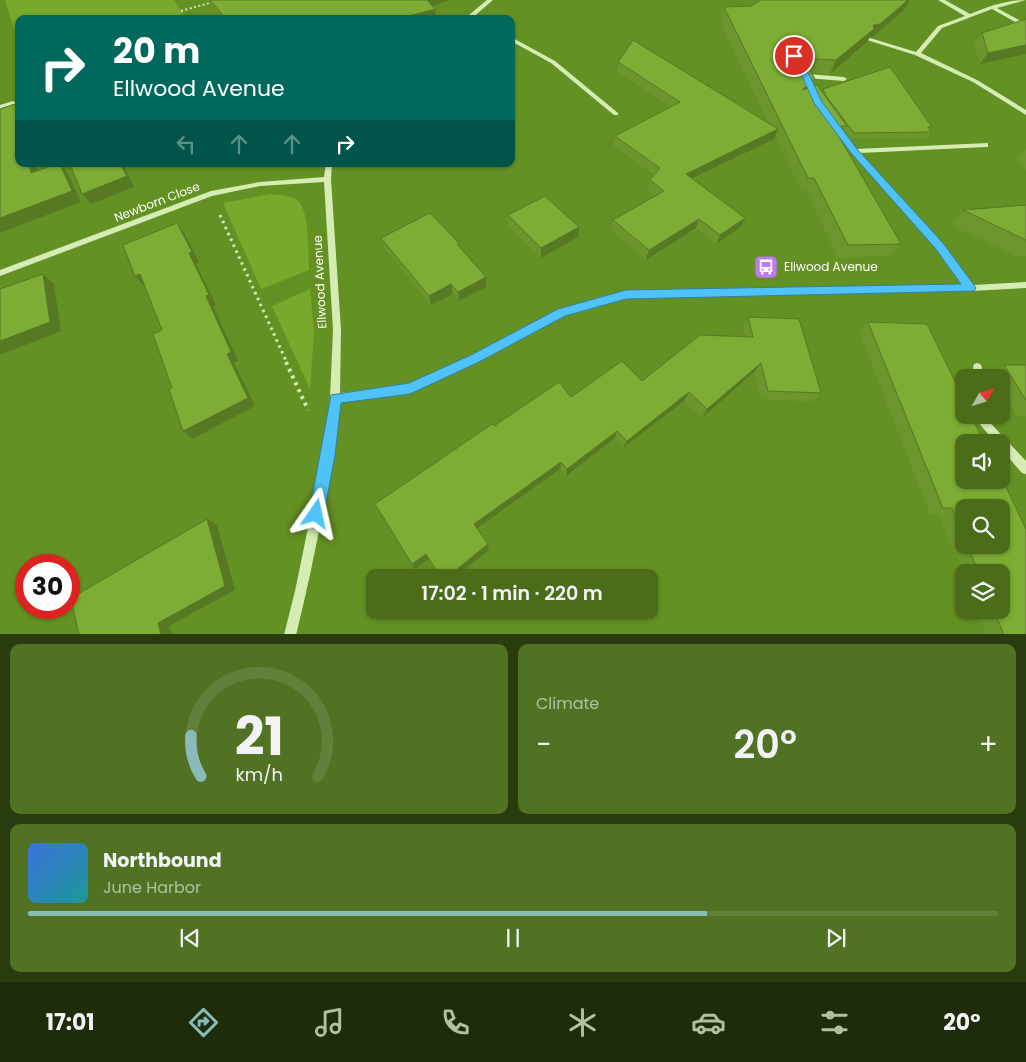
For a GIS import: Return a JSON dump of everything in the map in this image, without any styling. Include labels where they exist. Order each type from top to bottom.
[{"type":"street","points":[[472,15],[490,0]]},
{"type":"street","points":[[941,0],[968,15]]},
{"type":"street","points":[[917,54],[940,27],[992,7],[1023,0]]},
{"type":"street","points":[[992,7],[1026,26]]},
{"type":"street","points":[[870,40],[917,54],[975,81],[1026,113]]},
{"type":"street","points":[[515,41],[553,62],[616,114]]},
{"type":"street","points":[[798,63],[810,85]]},
{"type":"street","points":[[806,76],[844,79]]},
{"type":"street","points":[[0,107],[13,103]]},
{"type":"street","points":[[830,119],[854,151],[939,245],[971,288]]},
{"type":"street","points":[[854,151],[986,145]]},
{"type":"street","name":"Ellwood Avenue","points":[[290,634],[301,591],[328,455],[335,398],[337,330],[329,167]]},
{"type":"street","name":"Newborn Close","points":[[0,273],[211,194],[260,184],[328,179]]},
{"type":"street","points":[[335,398],[410,388],[475,358],[562,313],[626,295],[971,288],[1026,285]]},
{"type":"street","points":[[985,424],[1026,469]]},
{"type":"path","points":[[181,11],[220,0]]},
{"type":"path","points":[[211,194],[328,455]]},
{"type":"green space","points":[[5,0],[174,0],[183,15],[15,15],[15,33]]},
{"type":"green space","points":[[270,194],[291,197],[301,205],[306,222],[309,270],[261,289],[223,203]]},
{"type":"green space","points":[[310,289],[314,332],[310,389],[272,306]]},
{"type":"building","points":[[210,0],[427,0],[435,9],[413,15],[223,15]]},
{"type":"building","points":[[761,0],[908,0],[880,24],[873,25],[874,29],[836,60],[815,59],[803,41],[798,40],[795,42],[815,79],[802,90],[817,85],[847,126],[833,126],[901,244],[848,245],[814,178],[808,178],[724,7],[751,6]]},
{"type":"building","points":[[1026,19],[1026,45],[988,53],[982,33]]},
{"type":"building","points":[[633,40],[778,129],[686,174],[745,218],[720,235],[699,219],[649,250],[613,220],[664,191],[650,180],[660,168],[615,136],[680,102],[618,62]]},
{"type":"building","points":[[890,67],[932,127],[928,127],[931,132],[854,133],[826,96],[823,89]]},
{"type":"building","points":[[15,104],[15,167],[30,167],[31,173],[48,167],[61,167],[72,191],[0,218],[0,109]]},
{"type":"building","points":[[71,167],[122,167],[127,176],[82,194]]},
{"type":"building","points":[[545,196],[579,227],[541,248],[508,215]]},
{"type":"building","points":[[1026,205],[1026,240],[963,210]]},
{"type":"building","points":[[430,213],[459,243],[457,244],[486,277],[458,292],[451,284],[429,296],[381,238]]},
{"type":"building","points":[[177,223],[192,252],[189,253],[209,295],[206,296],[231,352],[227,354],[248,398],[183,431],[169,389],[172,388],[153,334],[162,330],[140,274],[135,276],[123,245]]},
{"type":"building","points":[[43,274],[50,322],[0,341],[0,289]]},
{"type":"building","points":[[748,317],[799,319],[821,393],[768,391],[761,363],[707,409],[689,392],[627,441],[617,431],[567,469],[561,462],[474,524],[488,544],[457,569],[435,569],[426,554],[412,564],[375,504],[492,424],[494,426],[559,382],[571,397],[622,361],[642,381],[700,335],[753,337]]},
{"type":"building","points":[[868,322],[927,324],[955,382],[955,424],[975,424],[980,434],[955,434],[955,489],[1007,489],[1026,529],[1026,634],[1004,634],[998,619],[1010,619],[1010,564],[975,564],[971,554],[1010,554],[1010,499],[955,499],[955,515],[952,508],[943,508]]},
{"type":"building","points":[[1004,365],[1026,365],[1026,400],[1010,375],[1010,369],[1007,369]]},
{"type":"building","points":[[207,519],[225,586],[158,623],[161,634],[79,634],[76,619],[80,619],[80,593]]},
{"type":"place","name":"Ellwood Avenue","points":[[766,267]]},
{"type":"route","points":[[316,514],[328,455],[335,398],[410,388],[475,358],[562,313],[626,295],[971,288],[939,245],[854,151],[818,103],[806,76],[794,56]]}]
